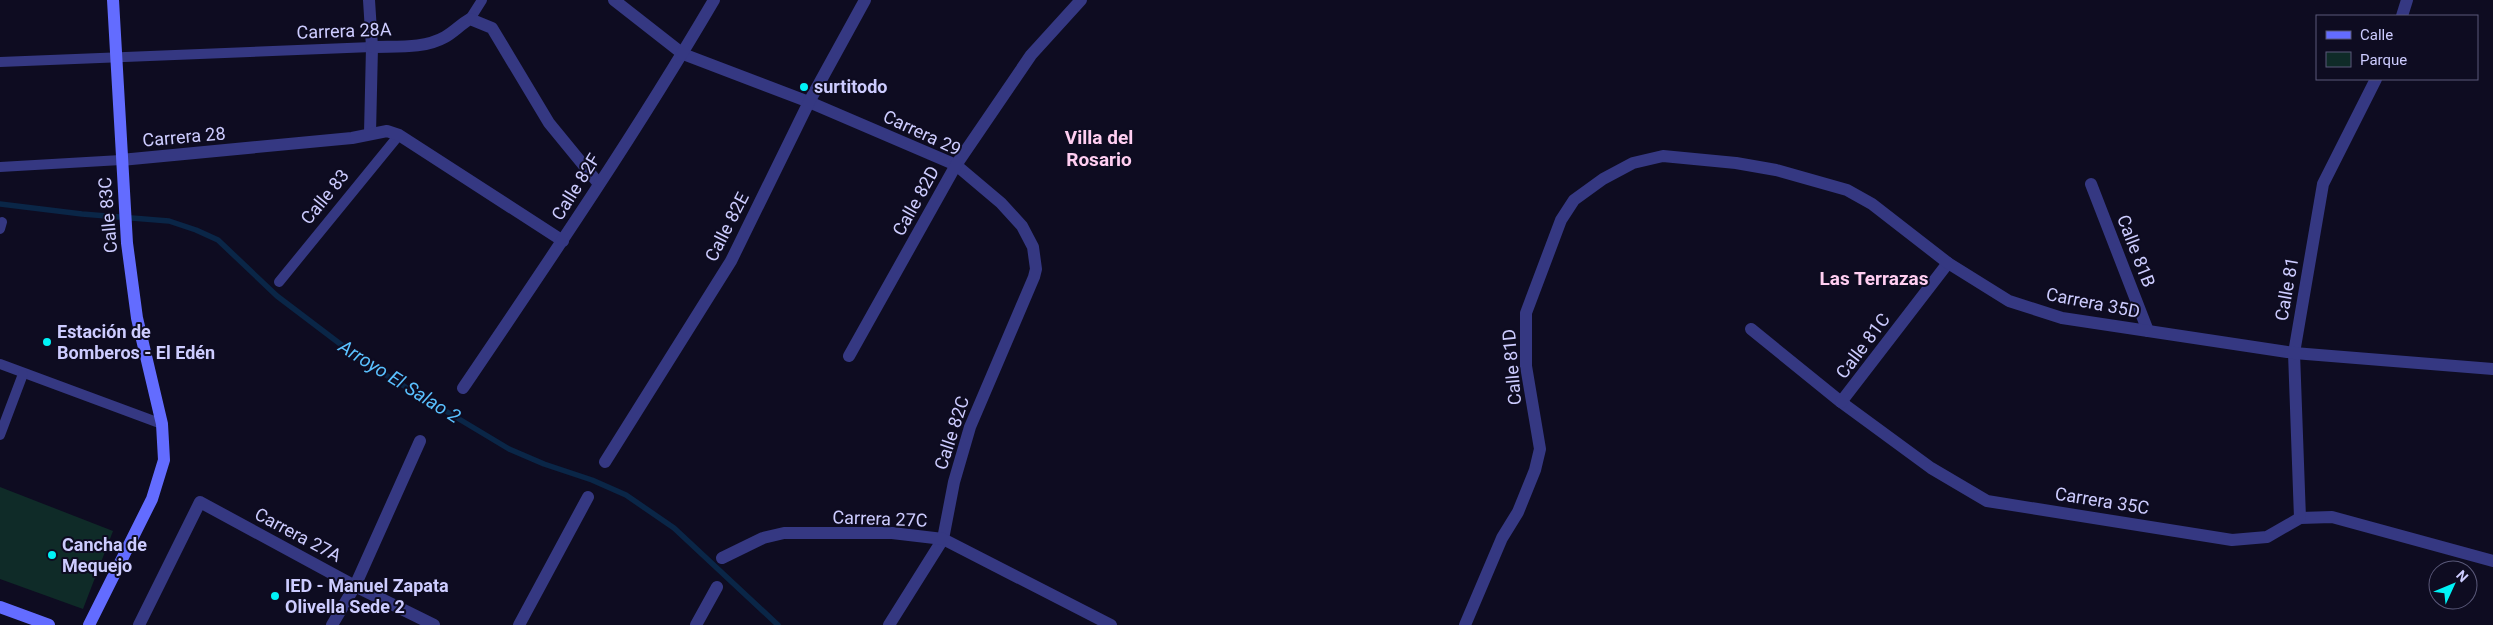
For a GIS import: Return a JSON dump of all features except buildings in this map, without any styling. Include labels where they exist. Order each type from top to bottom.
[{"type":"street","name":"Calle 83C","points":[[114,0],[121,160],[127,244],[137,318],[162,424]]},
{"type":"street","points":[[369,0],[372,48],[370,133]]},
{"type":"street","name":"Carrera 29","points":[[614,0],[683,54],[809,102],[956,165],[1013,214],[1032,247]]},
{"type":"street","name":"Calle 82F","points":[[463,388],[563,241],[683,54],[714,0]]},
{"type":"street","name":"Calle 82E","points":[[605,462],[731,261],[809,102],[865,0]]},
{"type":"street","name":"Calle 82D","points":[[849,356],[956,165],[1031,55],[1081,0]]},
{"type":"street","points":[[2402,15],[2407,0]]},
{"type":"street","points":[[470,19],[492,28],[549,123],[598,184]]},
{"type":"street","name":"Carrera 28A","points":[[372,48],[424,45],[446,36],[457,26],[470,19]]},
{"type":"street","name":"Calle 81","points":[[2300,518],[2294,353],[2324,184],[2376,80]]},
{"type":"street","name":"Carrera 28","points":[[121,160],[352,138],[387,131],[399,135]]},
{"type":"street","points":[[399,135],[563,241]]},
{"type":"street","name":"Carrera 35D","points":[[1663,156],[1736,163],[1776,170],[1847,190],[1872,204],[1948,263],[2009,301],[2062,318],[2294,353],[2493,369]]},
{"type":"street","name":"Calle 81D","points":[[1465,625],[1502,538],[1518,512],[1535,470],[1540,449],[1526,366],[1526,313],[1561,220],[1574,200],[1603,179],[1633,163],[1663,156]]},
{"type":"street","name":"Calle 81B","points":[[2091,184],[2148,331]]},
{"type":"street","name":"Calle 82C","points":[[889,625],[943,539],[954,482],[970,426],[1034,277],[1036,269],[1032,247]]},
{"type":"street","name":"Calle 81C","points":[[1841,402],[1948,263]]},
{"type":"street","name":"Carrera 35C","points":[[1751,329],[1841,402],[1931,468],[1987,501],[2232,540],[2267,537],[2300,518],[2332,517],[2493,560]]},
{"type":"street","points":[[89,625],[152,499],[164,460],[162,424]]},
{"type":"street","points":[[332,625],[355,586],[420,441]]},
{"type":"street","points":[[518,625],[588,497]]},
{"type":"street","name":"Carrera 27A","points":[[138,625],[200,502],[355,586],[434,625]]},
{"type":"street","name":"Carrera 27C","points":[[722,558],[764,538],[784,534],[892,533],[943,539],[1111,625]]},
{"type":"street","points":[[696,625],[717,587]]},
{"type":"street","points":[[0,607],[50,625]]},
{"type":"lane","points":[[470,19],[482,0]]},
{"type":"lane","name":"Carrera 28A","points":[[0,62],[372,48]]},
{"type":"lane","name":"Calle 83","points":[[279,282],[399,135]]},
{"type":"lane","name":"Carrera 28","points":[[0,167],[121,160]]},
{"type":"lane","points":[[0,364],[162,424]]},
{"type":"lane","points":[[0,435],[23,374]]},
{"type":"green space","name":"Cancha de Mequejo","points":[[0,487],[113,531],[83,609],[0,579]]},
{"type":"waterway","name":"Arroyo El Salao 2","points":[[0,204],[82,214],[169,221],[218,240],[277,296],[364,362],[509,449],[544,464],[592,480],[626,495],[674,528],[778,625]]},
{"type":"place","name":"surtitodo","points":[[804,87]]},
{"type":"place","name":"Estación de Bomberos - El Edén","points":[[47,342]]},
{"type":"place","name":"Cancha de Mequejo","points":[[52,555]]},
{"type":"place","name":"IED - Manuel Zapata Olivella Sede 2","points":[[275,596]]},
{"type":"district","name":"Villa del Rosario","points":[[1099,148]]},
{"type":"district","name":"Las Terrazas","points":[[1874,278]]}]
